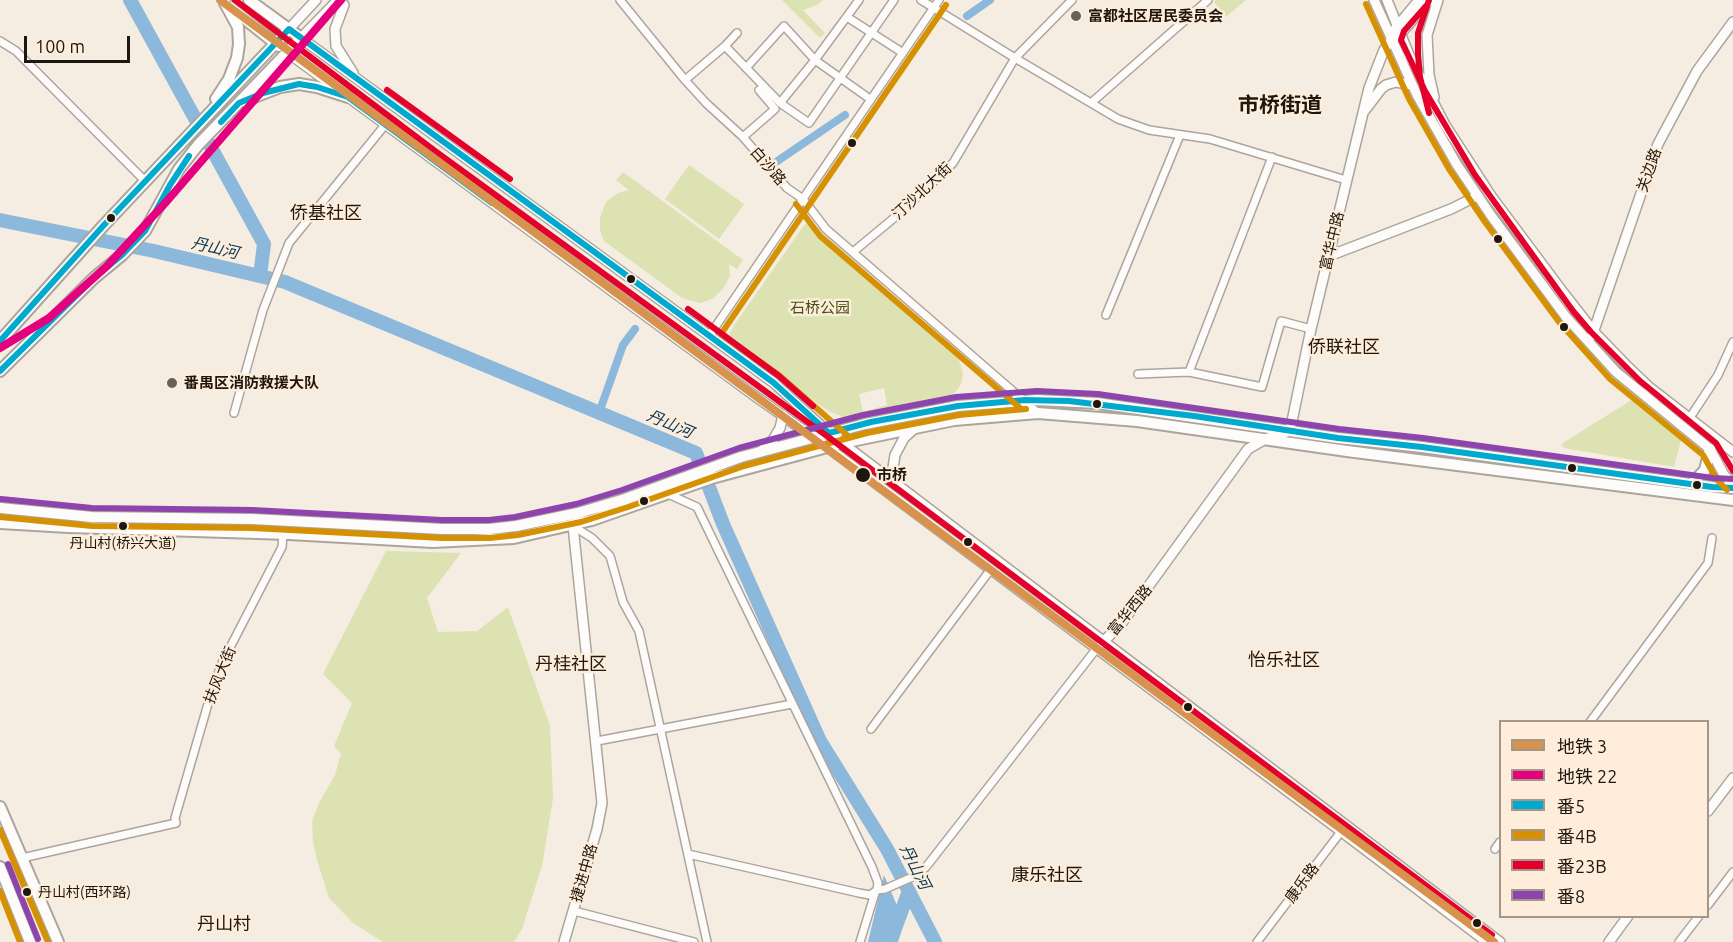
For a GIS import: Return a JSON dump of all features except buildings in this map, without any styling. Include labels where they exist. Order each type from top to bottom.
[{"type":"main road","points":[[249,0],[774,383],[829,433],[1104,641],[1487,942]]},
{"type":"main road","points":[[0,341],[104,225],[316,0]]},
{"type":"main road","points":[[1374,0],[1412,85],[1444,142],[1477,196],[1561,310],[1589,344],[1634,388],[1710,449],[1724,475],[1733,486]]},
{"type":"main road","points":[[1386,0],[1436,108],[1465,158],[1594,332],[1649,387],[1733,452]]},
{"type":"main road","points":[[1398,30],[1419,0]]},
{"type":"main road","points":[[1398,30],[1430,0]]},
{"type":"main road","points":[[1436,108],[1429,75],[1427,47],[1431,18],[1438,0]]},
{"type":"main road","points":[[223,2],[385,125],[1500,942]]},
{"type":"main road","points":[[206,115],[229,79],[240,44],[238,27],[223,2]]},
{"type":"main road","points":[[0,371],[93,278],[122,255],[145,231],[179,169],[198,145],[329,9],[343,2]]},
{"type":"main road","points":[[343,2],[335,29],[336,46],[360,82]]},
{"type":"main road","name":"关边路","points":[[1589,344],[1658,144],[1697,71],[1733,22]]},
{"type":"main road","name":"富华中路","points":[[1290,431],[1311,329],[1362,114],[1377,65],[1398,30]]},
{"type":"main road","points":[[1362,114],[1380,88],[1396,82],[1412,85]]},
{"type":"main road","points":[[239,103],[280,87],[299,84],[318,87],[348,97]]},
{"type":"main road","points":[[1329,256],[1451,209],[1477,196]]},
{"type":"main road","points":[[761,451],[773,440],[780,428],[780,414],[789,397]]},
{"type":"main road","points":[[0,508],[92,517],[252,519],[452,530],[489,529],[516,526],[578,513],[696,478],[761,451],[829,433],[936,410],[1025,400],[1097,403],[1692,484],[1733,486]]},
{"type":"main road","points":[[719,470],[917,427],[970,418],[1038,413],[1137,421],[1347,451],[1733,500]]},
{"type":"main road","points":[[897,486],[893,468],[895,454],[904,438],[917,427]]},
{"type":"main road","points":[[1265,439],[1290,431]]},
{"type":"main road","name":"富华西路","points":[[1104,641],[1121,624],[1248,449],[1265,439]]},
{"type":"main road","points":[[1692,484],[1705,470],[1710,449]]},
{"type":"main road","points":[[0,523],[461,542],[514,538],[573,526],[668,493],[696,478]]},
{"type":"main road","name":"捷进中路","points":[[564,942],[602,803],[573,526]]},
{"type":"main road","points":[[1709,809],[1733,778]]},
{"type":"main road","points":[[0,807],[57,942]]},
{"type":"main road","points":[[0,867],[30,942]]},
{"type":"main road","points":[[1608,942],[1626,918]]},
{"type":"street","name":"白沙路","points":[[620,0],[706,103],[743,137],[787,188],[803,199],[826,229],[1038,413]]},
{"type":"street","points":[[780,103],[859,0]]},
{"type":"street","points":[[725,46],[780,103],[809,123],[894,0]]},
{"type":"street","points":[[921,0],[1118,119],[1149,130],[1210,139],[1346,180]]},
{"type":"street","points":[[709,336],[939,0]]},
{"type":"street","name":"汀沙北大街","points":[[853,252],[900,213],[953,163],[1015,58],[1072,0]]},
{"type":"street","points":[[1091,103],[1208,0]]},
{"type":"street","points":[[847,17],[903,53]]},
{"type":"street","points":[[746,68],[784,26],[815,60],[870,99]]},
{"type":"street","points":[[686,80],[737,33]]},
{"type":"street","points":[[0,41],[16,51],[146,182]]},
{"type":"street","points":[[743,137],[775,109],[759,90]]},
{"type":"street","points":[[234,413],[263,310],[289,243],[385,125]]},
{"type":"street","points":[[1106,315],[1180,135]]},
{"type":"street","points":[[1189,372],[1272,158]]},
{"type":"street","points":[[1138,374],[1189,372],[1262,387],[1281,321],[1311,329]]},
{"type":"street","points":[[1689,419],[1718,375],[1733,342]]},
{"type":"street","points":[[668,493],[697,507],[872,867],[878,883],[860,942]]},
{"type":"street","points":[[573,526],[592,538],[610,556],[623,602],[639,631],[707,942]]},
{"type":"street","name":"扶风大街","points":[[21,858],[176,823],[175,818],[222,663],[282,546],[283,534]]},
{"type":"street","points":[[1591,720],[1708,563],[1712,537]]},
{"type":"street","points":[[871,729],[991,569]]},
{"type":"street","name":"富华西路","points":[[876,892],[917,875],[926,867],[1104,641]]},
{"type":"street","points":[[597,741],[792,704]]},
{"type":"street","name":"康乐路","points":[[1257,942],[1344,828]]},
{"type":"street","points":[[1495,849],[1499,843]]},
{"type":"street","points":[[688,854],[844,890],[870,895],[876,892]]},
{"type":"street","points":[[1709,902],[1733,872]]},
{"type":"street","points":[[574,911],[694,942]]},
{"type":"street","points":[[1679,942],[1697,918]]},
{"type":"green space","points":[[782,0],[823,0],[803,10],[825,33],[820,38]]},
{"type":"green space","points":[[1216,0],[1246,0],[1226,17],[1214,2]]},
{"type":"green space","points":[[689,165],[744,204],[719,239],[665,199]]},
{"type":"green space","points":[[623,172],[743,260],[737,269],[729,264],[730,276],[723,289],[712,299],[700,303],[682,298],[604,241],[600,230],[600,218],[606,202],[618,193],[629,190],[616,180]]},
{"type":"green space","name":"石桥公园","points":[[805,224],[810,224],[819,228],[953,353],[959,360],[963,373],[961,384],[955,393],[942,400],[850,423],[773,373],[775,369],[729,335]],"holes":[[[884,388],[887,405],[863,412],[859,394]]]},
{"type":"green space","points":[[1635,398],[1682,436],[1674,467],[1564,448],[1561,444]]},
{"type":"green space","points":[[386,551],[461,553],[427,598],[438,632],[477,631],[508,607],[550,726],[553,798],[542,866],[522,929],[514,942],[383,942],[353,923],[329,898],[317,860],[312,821],[335,775],[341,754],[334,746],[352,703],[323,674]]},
{"type":"water","points":[[884,875],[904,922],[898,942],[868,942]]},
{"type":"waterway","points":[[130,0],[264,244],[260,276]]},
{"type":"waterway","points":[[967,16],[990,0]]},
{"type":"waterway","points":[[776,162],[845,115]]},
{"type":"waterway","name":"丹山河","points":[[0,220],[154,251],[285,282],[696,453],[723,524],[820,741],[887,849],[935,942]]},
{"type":"waterway","points":[[599,413],[623,345],[635,329]]},
{"type":"waterway","points":[[890,942],[909,891]]},
{"type":"metro line","name":"3","points":[[220,0],[1494,942]]},
{"type":"metro line","name":"22","points":[[0,348],[49,318],[107,266],[167,201],[341,0]]},
{"type":"transit line","name":"番23B","points":[[235,0],[435,151],[831,439],[1492,935]]},
{"type":"transit line","name":"番23B","points":[[1429,0],[1418,33],[1420,77],[1429,113]]},
{"type":"transit line","name":"番4B","points":[[1366,4],[1409,99],[1449,169],[1559,322],[1610,379],[1703,455],[1717,480],[1727,490]]},
{"type":"transit line","name":"番4B","points":[[847,435],[780,376],[721,334],[946,5]]},
{"type":"transit line","name":"番23B","points":[[1426,6],[1404,31],[1401,40],[1425,91],[1475,175],[1573,311],[1591,332],[1640,381],[1716,443],[1733,471]]},
{"type":"transit line","name":"番5","points":[[0,341],[104,225],[289,29],[774,383],[829,433],[871,422],[958,406],[1025,400],[1069,401],[1733,488]]},
{"type":"transit line","name":"番5","points":[[221,122],[239,103],[263,93],[299,84],[317,87],[348,97],[492,203]]},
{"type":"transit line","name":"番23B","points":[[387,90],[510,179]]},
{"type":"transit line","name":"番5","points":[[0,371],[145,231],[189,156]]},
{"type":"transit line","name":"番4B","points":[[796,204],[820,236],[1019,407]]},
{"type":"transit line","name":"番23B","points":[[688,309],[779,376],[813,406]]},
{"type":"transit line","name":"番5","points":[[670,333],[797,426]]},
{"type":"transit line","name":"番8","points":[[1,499],[92,508],[252,510],[442,520],[489,520],[576,504],[739,448],[863,415],[956,397],[1037,391],[1098,394],[1339,429],[1733,479]]},
{"type":"transit line","name":"番4B","points":[[0,517],[92,526],[252,528],[442,538],[490,538],[518,535],[581,522],[744,466],[867,433],[959,415],[1026,409]]},
{"type":"transit line","name":"番4B","points":[[0,830],[48,942]]},
{"type":"transit line","name":"番8","points":[[8,864],[38,939]]},
{"type":"transit line","name":"番4B","points":[[0,891],[20,942]]},
{"type":"place","name":"富都社区居民委员会","points":[[1076,16]]},
{"type":"place","name":"番禺区消防救援大队","points":[[172,383]]},
{"type":"place","name":"市桥","points":[[863,475]]},
{"type":"place","name":"丹山村(桥兴大道)","points":[[123,526]]},
{"type":"place","name":"丹山村(西环路)","points":[[27,892]]},
{"type":"district","name":"市桥街道","points":[[1280,105]]},
{"type":"district","name":"侨基社区","points":[[326,213]]},
{"type":"district","name":"侨联社区","points":[[1344,347]]},
{"type":"district","name":"怡乐社区","points":[[1284,660]]},
{"type":"district","name":"丹桂社区","points":[[571,664]]},
{"type":"district","name":"康乐社区","points":[[1047,875]]},
{"type":"district","name":"丹山村","points":[[224,924]]}]
